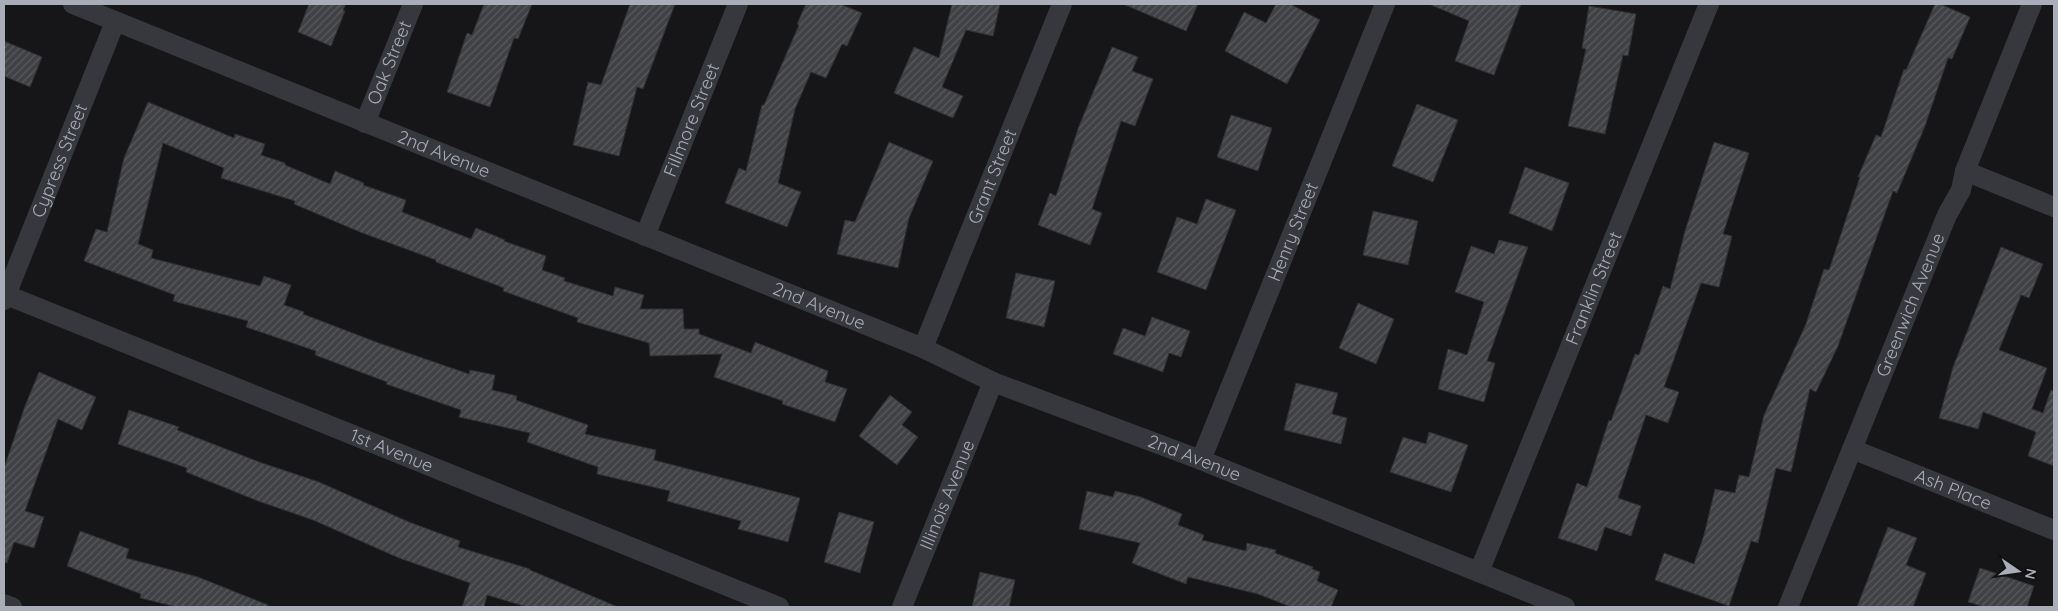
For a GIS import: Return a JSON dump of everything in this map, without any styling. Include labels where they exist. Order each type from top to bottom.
[{"type":"street","name":"Oak Street","points":[[365,123],[413,4]]},
{"type":"street","name":"Fillmore Street","points":[[645,236],[738,4]]},
{"type":"street","name":"Grant Street","points":[[922,348],[1062,4]]},
{"type":"street","name":"Henry Street","points":[[1201,460],[1385,4]]},
{"type":"street","name":"Franklin Street","points":[[1479,572],[1709,4]]},
{"type":"street","name":"Greenwich Avenue","points":[[1788,607],[1947,215],[1961,190],[1965,171],[2032,4]]},
{"type":"street","name":"2nd Avenue","points":[[83,6],[115,22],[922,348],[992,382],[1201,460],[1565,607]]},
{"type":"street","name":"Cypress Street","points":[[4,296],[115,22]]},
{"type":"street","points":[[1965,171],[2054,207]]},
{"type":"street","name":"1st Avenue","points":[[4,296],[779,607]]},
{"type":"street","name":"Illinois Avenue","points":[[902,607],[992,382]]},
{"type":"street","name":"Ash Place","points":[[1852,449],[2054,530]]},
{"type":"street","points":[[4,604],[12,607]]},
{"type":"building","points":[[309,4],[346,4],[331,46],[298,32]]},
{"type":"building","points":[[484,4],[532,4],[518,39],[514,38],[490,107],[447,92],[467,33],[472,35]]},
{"type":"building","points":[[630,4],[675,4],[643,89],[637,87],[619,156],[573,145],[588,82],[601,85]]},
{"type":"building","points":[[806,4],[840,4],[862,13],[847,46],[842,44],[826,78],[811,72],[795,109],[778,183],[801,192],[787,227],[725,203],[739,168],[746,171],[762,105],[764,105],[799,25],[797,24]]},
{"type":"building","points":[[952,4],[1000,4],[993,36],[966,30],[942,87],[963,96],[953,118],[894,93],[914,47],[939,58]]},
{"type":"building","points":[[1123,4],[1198,4],[1186,31]]},
{"type":"building","points":[[1276,4],[1290,4],[1320,20],[1287,84],[1225,51],[1244,12],[1266,23]]},
{"type":"building","points":[[1429,4],[1521,4],[1494,75],[1455,61],[1469,21]]},
{"type":"building","points":[[1935,4],[1940,4],[1970,17],[1952,59],[1948,58],[1925,126],[1897,193],[1893,191],[1838,346],[1816,392],[1810,389],[1791,472],[1776,468],[1758,543],[1751,541],[1729,606],[1655,580],[1664,553],[1694,564],[1704,535],[1715,489],[1735,493],[1739,475],[1749,477],[1764,415],[1806,324],[1824,269],[1829,270],[1860,177],[1858,177],[1876,135],[1881,137],[1904,69],[1906,70]]},
{"type":"building","points":[[1589,6],[1636,14],[1628,56],[1623,55],[1605,134],[1568,126],[1586,49],[1582,48]]},
{"type":"building","points":[[4,41],[42,57],[30,87],[4,76]]},
{"type":"building","points":[[1112,47],[1138,57],[1132,71],[1153,79],[1135,126],[1121,121],[1092,209],[1102,213],[1090,245],[1038,225],[1050,193],[1056,196],[1079,126]]},
{"type":"building","points":[[148,102],[234,138],[235,134],[265,144],[261,155],[285,163],[285,165],[330,184],[335,171],[364,183],[363,185],[406,200],[402,212],[471,239],[476,228],[504,241],[546,256],[542,270],[565,278],[564,281],[613,296],[615,287],[644,295],[640,309],[683,309],[684,329],[699,329],[699,334],[751,353],[755,342],[828,371],[825,382],[847,389],[835,422],[782,404],[783,401],[714,377],[722,354],[650,356],[649,343],[577,322],[578,318],[503,291],[504,288],[360,232],[294,204],[295,201],[221,178],[224,168],[163,143],[138,244],[153,250],[151,258],[260,286],[264,276],[291,285],[284,305],[376,342],[469,374],[470,370],[495,375],[492,390],[517,396],[516,400],[588,425],[585,434],[656,450],[654,460],[800,498],[788,542],[738,529],[741,521],[667,501],[670,491],[597,474],[598,467],[527,442],[530,433],[459,417],[461,410],[386,384],[387,382],[315,355],[316,351],[246,327],[248,321],[173,301],[175,295],[84,261],[96,229],[107,232],[124,158]]},
{"type":"building","points":[[1417,104],[1458,120],[1433,182],[1392,166]]},
{"type":"building","points":[[1231,115],[1272,128],[1258,171],[1217,157]]},
{"type":"building","points":[[889,142],[933,161],[909,218],[898,268],[837,254],[845,220],[855,222]]},
{"type":"building","points":[[1714,142],[1749,153],[1723,234],[1732,236],[1719,287],[1701,283],[1664,387],[1679,392],[1668,423],[1646,415],[1618,498],[1641,506],[1631,536],[1605,527],[1597,551],[1558,538],[1577,483],[1587,487],[1609,420],[1611,421],[1635,354],[1639,355],[1663,286],[1670,289],[1685,231]]},
{"type":"building","points":[[1525,167],[1569,183],[1552,231],[1509,213]]},
{"type":"building","points":[[1206,199],[1236,210],[1206,290],[1157,272],[1177,217],[1197,224]]},
{"type":"building","points":[[1373,211],[1418,221],[1408,265],[1363,255]]},
{"type":"building","points":[[1499,240],[1528,247],[1487,361],[1495,363],[1484,402],[1438,389],[1448,349],[1467,355],[1484,302],[1455,292],[1471,246],[1494,254]]},
{"type":"building","points":[[2001,247],[2043,264],[2029,298],[2021,295],[1999,350],[2047,368],[2032,409],[2043,413],[2051,390],[2054,391],[2054,466],[2028,456],[2036,432],[1983,412],[1978,429],[1939,418],[1953,367]]},
{"type":"building","points":[[1016,273],[1055,281],[1044,327],[1006,318]]},
{"type":"building","points":[[1358,303],[1394,319],[1376,364],[1339,348]]},
{"type":"building","points":[[1152,317],[1190,331],[1181,357],[1169,353],[1163,372],[1113,354],[1123,328],[1145,336]]},
{"type":"building","points":[[39,372],[96,397],[82,430],[58,419],[25,511],[44,517],[34,548],[14,542],[7,563],[4,562],[4,468],[25,406]]},
{"type":"building","points":[[1296,383],[1338,393],[1332,414],[1347,418],[1341,444],[1284,430]]},
{"type":"building","points":[[890,395],[912,412],[902,425],[918,437],[897,465],[859,436]]},
{"type":"building","points":[[129,410],[179,427],[177,430],[262,463],[319,482],[409,522],[460,541],[458,547],[530,569],[618,607],[527,607],[487,595],[484,607],[462,607],[470,583],[399,558],[313,520],[258,501],[186,472],[187,468],[118,444]]},
{"type":"building","points":[[1429,432],[1468,445],[1451,492],[1390,472],[1403,437],[1426,444]]},
{"type":"building","points":[[1087,491],[1113,497],[1115,491],[1141,497],[1182,514],[1178,525],[1204,535],[1202,540],[1246,551],[1247,543],[1276,550],[1275,553],[1313,567],[1312,569],[1320,572],[1317,581],[1338,590],[1331,607],[1291,607],[1258,594],[1188,577],[1186,584],[1132,563],[1140,543],[1079,529]]},
{"type":"building","points":[[839,512],[874,522],[860,573],[824,562]]},
{"type":"building","points":[[1888,527],[1917,538],[1906,565],[1926,573],[1913,607],[1857,607]]},
{"type":"building","points":[[80,531],[129,549],[126,558],[198,577],[268,605],[268,607],[177,607],[140,598],[141,594],[67,566]]},
{"type":"building","points":[[1980,568],[2034,586],[2027,607],[1985,607],[1968,602]]},
{"type":"building","points":[[980,572],[1015,580],[1009,607],[972,607]]}]
